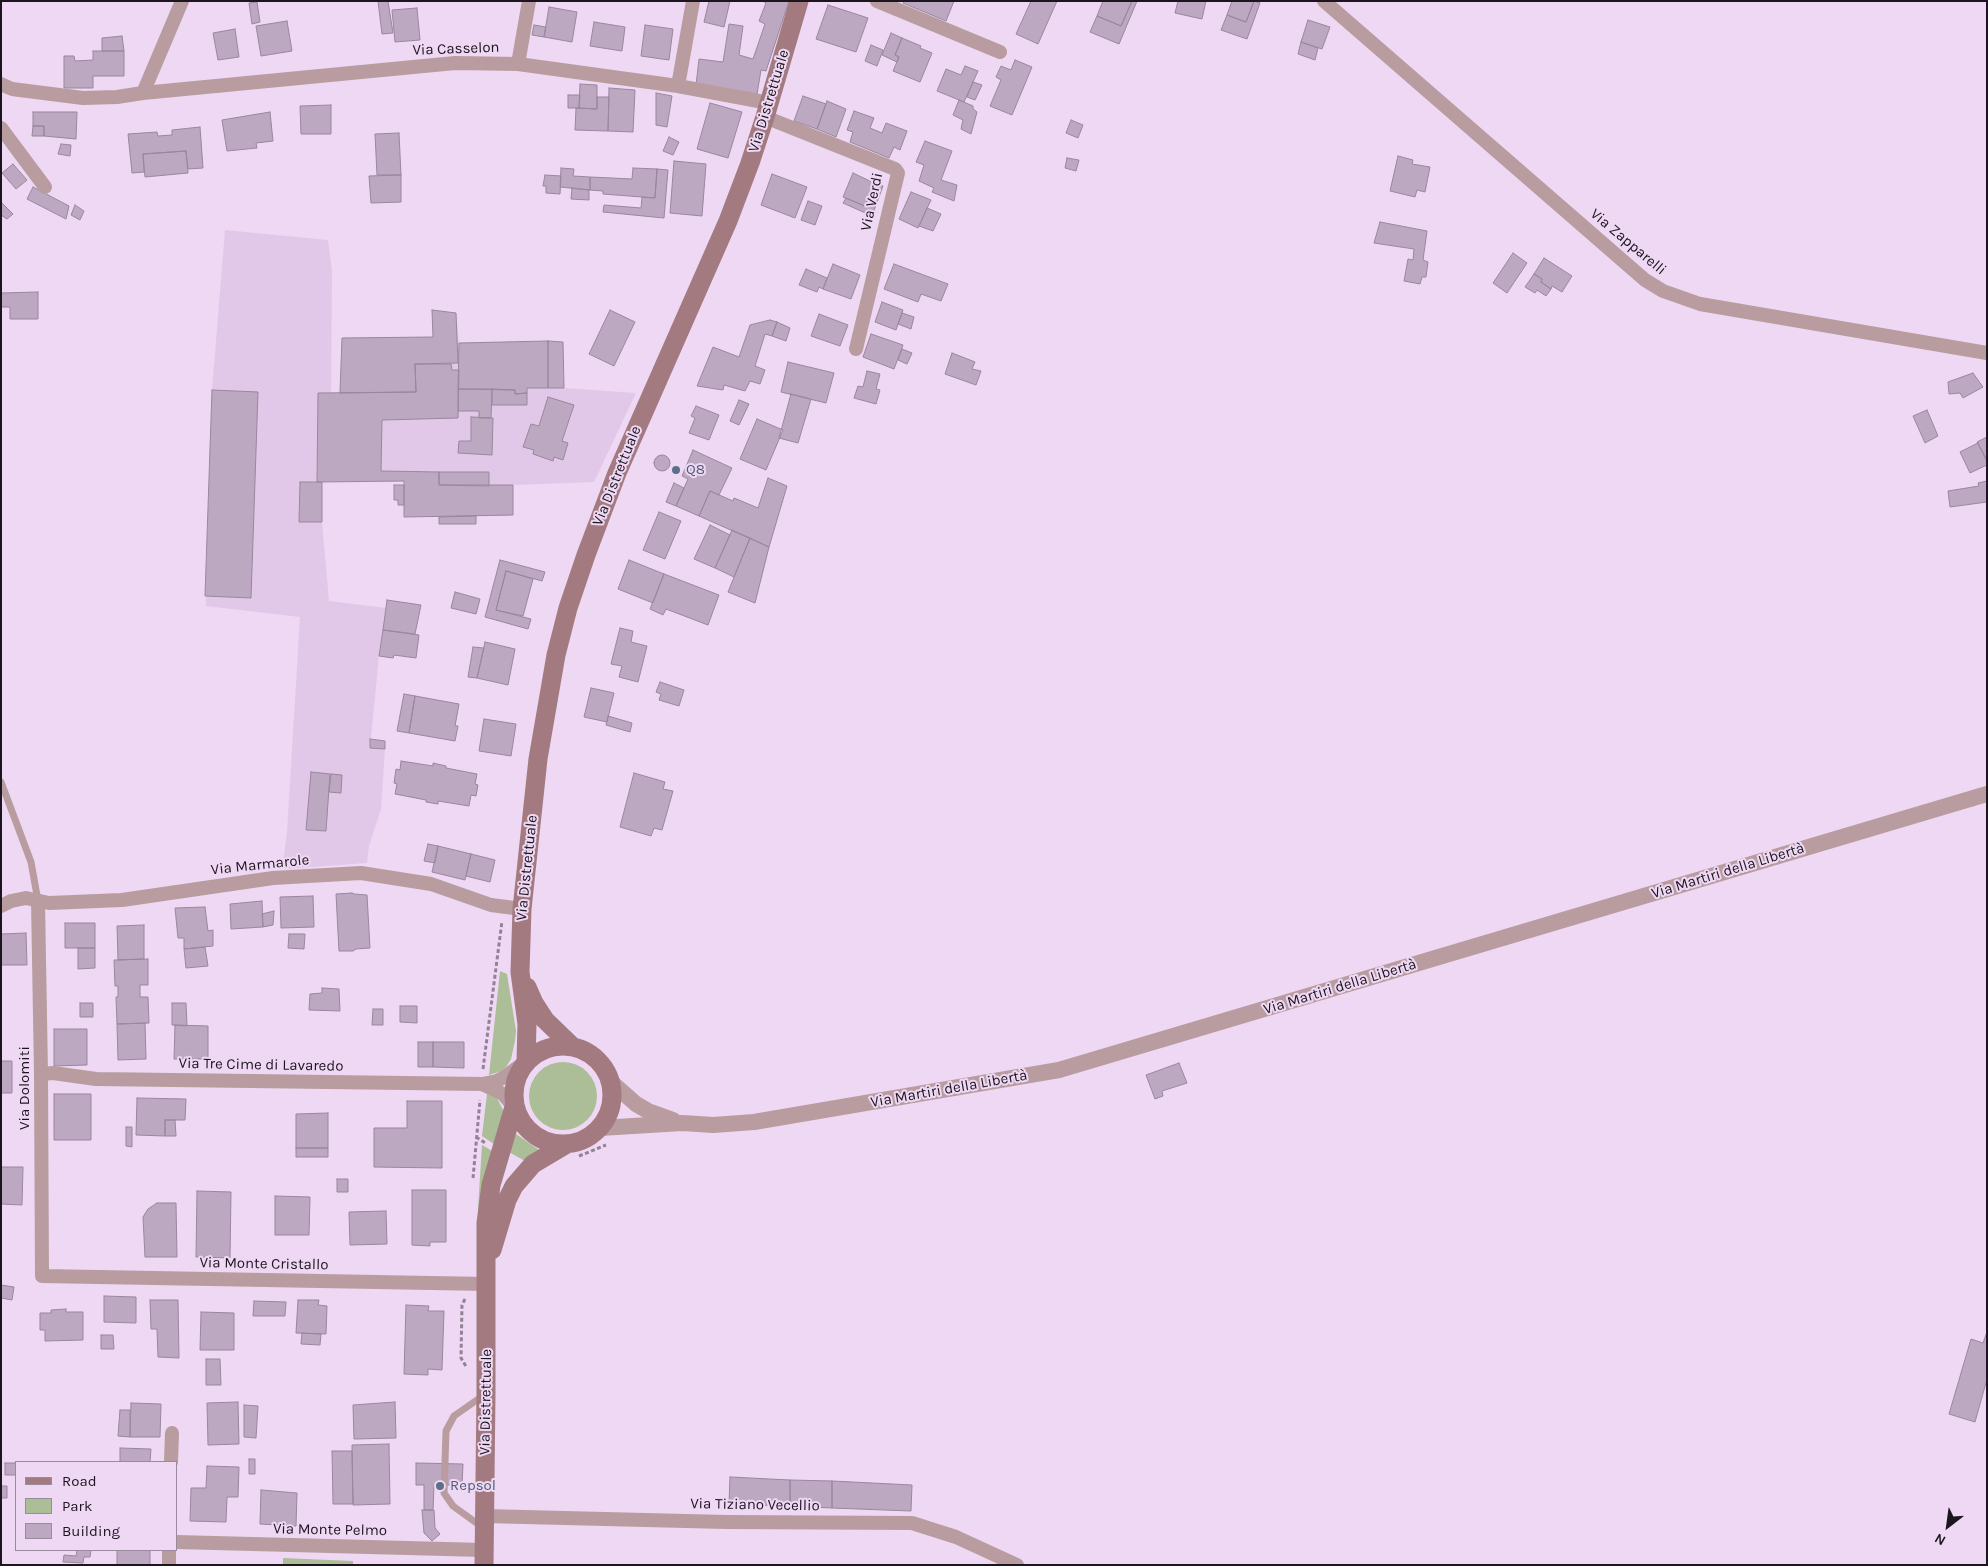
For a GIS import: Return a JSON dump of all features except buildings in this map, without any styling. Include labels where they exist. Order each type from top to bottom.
[{"type":"main road","name":"Via Distrettuale","points":[[526,1061],[527,1024],[512,908],[546,704],[568,608],[617,473],[728,221],[767,110],[799,1]]},
{"type":"main road","name":"Via Distrettuale","points":[[520,972],[534,1003],[545,1020],[574,1047]]},
{"type":"main road","name":"Via Distrettuale","points":[[484,1558],[486,1223],[491,1184],[514,1107],[513,1090],[517,1075],[526,1061],[536,1053],[561,1045],[586,1051],[605,1069],[610,1081]]},
{"type":"main road","points":[[604,1136],[612,1098],[610,1081]]},
{"type":"main road","points":[[514,1107],[521,1123],[533,1135],[569,1152]]},
{"type":"main road","name":"Via Distrettuale","points":[[487,1276],[507,1200],[514,1186],[533,1164],[569,1152],[578,1142],[590,1137],[604,1136]]},
{"type":"street","points":[[143,93],[182,1]]},
{"type":"street","points":[[518,64],[529,1]]},
{"type":"street","points":[[678,86],[693,1]]},
{"type":"street","points":[[877,1],[1000,52]]},
{"type":"street","name":"Via Zapparelli","points":[[1324,1],[1646,280],[1663,291],[1700,304],[1987,353]]},
{"type":"street","name":"Via Casselon","points":[[1,84],[12,89],[83,98],[117,97],[456,62],[518,64],[678,86],[767,110]]},
{"type":"street","name":"Via Verdi","points":[[767,110],[895,168],[898,173],[856,349]]},
{"type":"street","points":[[1,128],[45,187]]},
{"type":"street","name":"Via Martiri della Libertà","points":[[682,1123],[713,1125],[754,1122],[1060,1070],[1987,794]]},
{"type":"street","name":"Via Marmarole","points":[[1,906],[26,898],[49,903],[122,900],[273,878],[360,873],[431,884],[512,908]]},
{"type":"street","name":"Via Dolomiti","points":[[38,901],[42,1276]]},
{"type":"street","name":"Via Tre Cime di Lavaredo","points":[[41,1074],[53,1073],[96,1079],[496,1081],[526,1061]]},
{"type":"street","name":"Via Tre Cime di Lavaredo","points":[[482,1080],[503,1094],[514,1107]]},
{"type":"street","points":[[610,1081],[648,1112],[682,1123]]},
{"type":"street","points":[[604,1136],[682,1123]]},
{"type":"street","name":"Via Monte Cristallo","points":[[42,1276],[487,1276]]},
{"type":"street","points":[[172,1432],[172,1461]]},
{"type":"street","name":"Via Tiziano Vecellio","points":[[484,1522],[717,1521],[912,1523],[956,1536],[1017,1565]]},
{"type":"street","name":"Via Monte Pelmo","points":[[178,1542],[484,1558]]},
{"type":"street","points":[[169,1551],[169,1565]]},
{"type":"lane","points":[[1,782],[31,862],[38,901]]},
{"type":"lane","points":[[484,1522],[453,1506],[444,1493],[446,1431],[454,1416],[486,1393]]},
{"type":"path","points":[[482,1080],[512,908]]},
{"type":"path","points":[[569,1152],[604,1136]]},
{"type":"path","points":[[466,1296],[462,1305],[461,1358],[469,1369]]},
{"type":"shaded area","points":[[225,230],[328,240],[332,271],[331,393],[340,392],[342,338],[433,337],[432,310],[456,313],[459,343],[563,342],[564,388],[636,393],[594,482],[513,485],[513,515],[476,516],[476,524],[439,524],[439,517],[404,517],[404,481],[300,482],[299,521],[322,522],[329,601],[386,608],[379,656],[370,748],[385,749],[381,809],[369,846],[367,863],[285,869],[283,864],[287,832],[300,617],[206,606],[212,390]]},
{"type":"green space","points":[[500,971],[507,974],[516,1031],[515,1041],[511,1059],[506,1067],[502,1071],[489,1075]]},
{"type":"green space","points":[[563,1062],[576,1065],[587,1072],[594,1083],[597,1096],[594,1109],[587,1120],[576,1127],[563,1130],[550,1127],[539,1120],[532,1109],[529,1096],[532,1083],[539,1072],[550,1065]]},
{"type":"green space","points":[[487,1094],[497,1098],[503,1110],[503,1117],[494,1144],[482,1136]]},
{"type":"green space","points":[[516,1134],[539,1150],[525,1161],[509,1152]]},
{"type":"green space","points":[[482,1145],[492,1151],[479,1210],[478,1209]]},
{"type":"green space","points":[[283,1558],[353,1561],[353,1565],[283,1565]]},
{"type":"place","name":"Q8","points":[[676,470]]},
{"type":"place","name":"Repsol","points":[[440,1486]]}]
